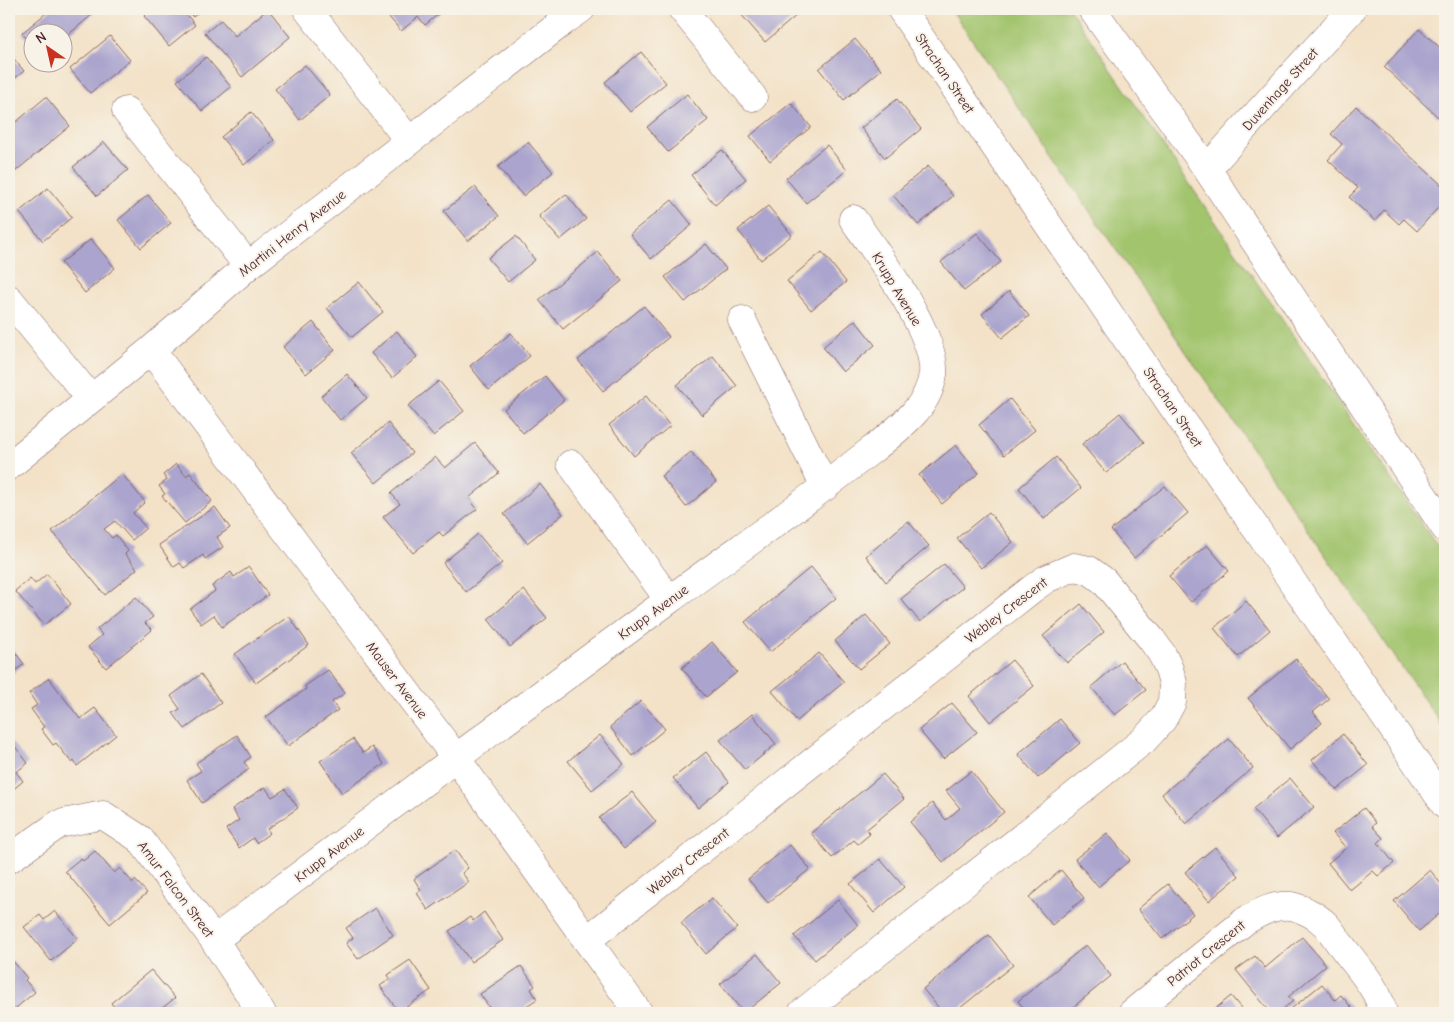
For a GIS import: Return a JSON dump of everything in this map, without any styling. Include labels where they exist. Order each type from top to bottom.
[{"type":"street","points":[[307,9],[410,141]]},
{"type":"street","points":[[682,9],[753,97]]},
{"type":"street","name":"Strachan Street","points":[[901,9],[1445,806]]},
{"type":"street","points":[[1092,9],[1208,169],[1444,523]]},
{"type":"street","name":"Duvenhage Street","points":[[1208,169],[1352,9]]},
{"type":"street","name":"Martini Henry Avenue","points":[[9,466],[151,350],[248,266],[410,141],[567,13]]},
{"type":"street","points":[[126,111],[248,266]]},
{"type":"street","name":"Krupp Avenue","points":[[214,940],[669,600],[825,487],[900,427],[915,412],[926,396],[933,373],[931,355],[924,334],[911,308],[853,219]]},
{"type":"street","points":[[9,299],[91,399]]},
{"type":"street","points":[[742,320],[825,487]]},
{"type":"street","name":"Mauser Avenue","points":[[151,350],[456,758],[638,1013]]},
{"type":"street","points":[[571,464],[669,600]]},
{"type":"street","name":"Webley Crescent","points":[[587,940],[1032,589],[1046,579],[1074,567],[1089,570],[1104,581],[1152,640],[1170,669],[1173,683],[1172,702],[1163,720],[1144,740],[802,1013]]},
{"type":"street","name":"Amur Falcon Street","points":[[9,859],[59,824],[102,815],[140,839],[214,940],[262,1013]]},
{"type":"street","name":"Patriot Crescent","points":[[1132,1013],[1245,921],[1263,911],[1279,906],[1293,906],[1325,924],[1374,990],[1383,1013]]},
{"type":"green space","points":[[951,9],[1070,9],[1445,558],[1445,730]]},
{"type":"building","points":[[51,9],[89,9],[93,14],[72,32],[72,22],[35,22]]},
{"type":"building","points":[[153,9],[182,9],[195,25],[169,46],[144,16]]},
{"type":"building","points":[[186,9],[203,9],[193,17]]},
{"type":"building","points":[[268,9],[290,37],[242,77],[205,33],[221,20],[235,36]]},
{"type":"building","points":[[382,9],[438,9],[441,12],[425,25],[418,17],[401,31]]},
{"type":"building","points":[[743,9],[804,9],[765,42],[739,12]]},
{"type":"building","points":[[1419,29],[1445,52],[1445,109],[1438,117],[1384,67]]},
{"type":"building","points":[[110,36],[130,60],[90,93],[72,71],[72,67]]},
{"type":"building","points":[[855,39],[881,70],[844,100],[819,69]]},
{"type":"building","points":[[641,52],[666,83],[630,112],[605,82]]},
{"type":"building","points":[[9,53],[23,72],[9,83]]},
{"type":"building","points":[[206,57],[231,87],[202,111],[177,81]]},
{"type":"building","points":[[305,65],[330,95],[300,120],[275,89]]},
{"type":"building","points":[[687,94],[708,120],[668,152],[647,127]]},
{"type":"building","points":[[46,97],[70,126],[11,175],[9,173],[9,128]]},
{"type":"building","points":[[897,99],[921,129],[885,158],[861,128]]},
{"type":"building","points":[[791,103],[811,127],[770,161],[750,136]]},
{"type":"building","points":[[1356,106],[1445,188],[1445,200],[1417,231],[1404,219],[1399,224],[1384,210],[1375,221],[1349,197],[1358,188],[1328,160],[1342,144],[1331,134]]},
{"type":"building","points":[[251,112],[274,140],[244,165],[221,137]]},
{"type":"building","points":[[104,142],[128,170],[97,196],[73,167]]},
{"type":"building","points":[[528,142],[553,172],[523,196],[498,167]]},
{"type":"building","points":[[827,145],[847,170],[806,203],[786,178]]},
{"type":"building","points":[[722,150],[746,179],[715,205],[691,175]]},
{"type":"building","points":[[928,166],[953,196],[918,225],[893,195]]},
{"type":"building","points":[[475,187],[499,216],[468,241],[444,211]]},
{"type":"building","points":[[48,188],[72,217],[43,241],[19,212]]},
{"type":"building","points":[[566,194],[586,219],[560,240],[539,216]]},
{"type":"building","points":[[148,195],[171,223],[141,248],[118,220]]},
{"type":"building","points":[[672,200],[692,225],[651,259],[630,234]]},
{"type":"building","points":[[768,206],[792,235],[761,260],[738,230]]},
{"type":"building","points":[[977,233],[1001,262],[964,291],[941,262]]},
{"type":"building","points":[[516,236],[535,260],[508,282],[488,258]]},
{"type":"building","points":[[91,239],[115,268],[85,293],[61,263]]},
{"type":"building","points":[[706,244],[726,269],[685,302],[665,277]]},
{"type":"building","points":[[598,252],[622,281],[563,329],[539,300]]},
{"type":"building","points":[[822,252],[846,282],[811,310],[787,281]]},
{"type":"building","points":[[359,282],[383,312],[352,337],[327,308]]},
{"type":"building","points":[[1009,291],[1029,316],[1002,338],[982,314]]},
{"type":"building","points":[[644,306],[669,337],[603,391],[578,360]]},
{"type":"building","points":[[855,320],[875,345],[843,372],[823,347]]},
{"type":"building","points":[[313,322],[335,350],[306,374],[283,347]]},
{"type":"building","points":[[397,331],[417,357],[392,378],[371,353]]},
{"type":"building","points":[[511,333],[530,356],[489,390],[470,366]]},
{"type":"building","points":[[713,356],[737,386],[702,415],[677,385]]},
{"type":"building","points":[[347,374],[367,398],[340,420],[321,396]]},
{"type":"building","points":[[545,376],[564,400],[523,433],[504,409]]},
{"type":"building","points":[[439,381],[464,411],[433,436],[408,406]]},
{"type":"building","points":[[646,396],[670,426],[634,456],[609,425]]},
{"type":"building","points":[[1010,399],[1035,430],[1004,455],[979,425]]},
{"type":"building","points":[[1120,413],[1144,442],[1106,473],[1082,444]]},
{"type":"building","points":[[388,423],[412,453],[376,483],[351,453]]},
{"type":"building","points":[[475,443],[499,473],[469,498],[477,509],[443,536],[439,532],[413,553],[383,517],[400,504],[391,493],[435,457],[445,468]]},
{"type":"building","points":[[956,445],[979,473],[942,504],[919,475]]},
{"type":"building","points":[[691,452],[716,482],[686,507],[661,476]]},
{"type":"building","points":[[1056,457],[1081,488],[1044,519],[1019,488]]},
{"type":"building","points":[[176,464],[186,476],[190,473],[212,501],[185,523],[162,496],[165,494],[159,486],[167,480],[163,475]]},
{"type":"building","points":[[122,474],[145,502],[133,513],[146,528],[132,540],[115,521],[104,529],[112,538],[116,535],[128,551],[125,554],[137,569],[105,595],[52,531]]},
{"type":"building","points":[[540,484],[563,514],[527,543],[504,514]]},
{"type":"building","points":[[1165,486],[1188,513],[1134,558],[1111,530]]},
{"type":"building","points":[[215,507],[230,528],[217,537],[223,547],[205,559],[203,555],[184,568],[180,563],[174,567],[159,545]]},
{"type":"building","points":[[989,512],[1013,542],[981,568],[957,538]]},
{"type":"building","points":[[908,521],[929,546],[886,582],[866,556]]},
{"type":"building","points":[[478,534],[502,563],[466,592],[443,563]]},
{"type":"building","points":[[1207,545],[1229,571],[1191,602],[1169,576]]},
{"type":"building","points":[[944,564],[963,587],[920,622],[901,599]]},
{"type":"building","points":[[249,567],[268,595],[222,627],[214,615],[201,624],[190,609],[215,591],[212,586],[231,572],[234,577]]},
{"type":"building","points":[[811,567],[836,598],[770,652],[745,622]]},
{"type":"building","points":[[47,574],[71,604],[44,625],[15,591],[30,578],[35,584]]},
{"type":"building","points":[[524,590],[547,618],[510,647],[488,619]]},
{"type":"building","points":[[136,597],[153,617],[145,623],[152,630],[106,668],[88,647],[102,635],[97,629]]},
{"type":"building","points":[[1246,601],[1270,630],[1238,657],[1214,628]]},
{"type":"building","points":[[1081,604],[1104,632],[1067,663],[1043,636]]},
{"type":"building","points":[[866,615],[890,644],[859,669],[835,641]]},
{"type":"building","points":[[289,616],[309,645],[256,683],[235,654]]},
{"type":"building","points":[[712,642],[737,672],[706,697],[682,668]]},
{"type":"building","points":[[9,644],[24,664],[9,676]]},
{"type":"building","points":[[819,653],[844,682],[797,721],[772,691]]},
{"type":"building","points":[[1296,659],[1329,699],[1313,712],[1322,723],[1290,749],[1248,698]]},
{"type":"building","points":[[1012,660],[1034,686],[990,722],[969,696]]},
{"type":"building","points":[[1122,661],[1146,690],[1115,715],[1091,687]]},
{"type":"building","points":[[328,670],[345,693],[332,702],[338,710],[288,746],[266,717],[306,689],[305,686]]},
{"type":"building","points":[[201,674],[221,703],[185,729],[173,713],[180,709],[171,696]]},
{"type":"building","points":[[49,678],[80,719],[95,708],[116,735],[77,766],[74,761],[72,763],[56,743],[53,745],[41,729],[44,727],[31,709],[37,705],[29,693]]},
{"type":"building","points":[[641,701],[665,729],[633,756],[610,727]]},
{"type":"building","points":[[952,703],[977,732],[943,759],[919,730]]},
{"type":"building","points":[[752,714],[776,744],[745,770],[720,740]]},
{"type":"building","points":[[1060,719],[1080,743],[1038,778],[1018,754]]},
{"type":"building","points":[[1343,734],[1368,765],[1337,790],[1312,760]]},
{"type":"building","points":[[237,735],[251,757],[244,762],[249,769],[202,803],[187,780],[201,771],[196,763]]},
{"type":"building","points":[[600,735],[624,764],[592,790],[568,761]]},
{"type":"building","points":[[9,739],[28,763],[16,772],[23,781],[9,793]]},
{"type":"building","points":[[353,739],[363,753],[372,747],[384,764],[342,793],[320,761]]},
{"type":"building","points":[[1229,739],[1253,768],[1186,824],[1162,794]]},
{"type":"building","points":[[706,752],[729,782],[698,808],[673,778]]},
{"type":"building","points":[[971,771],[1004,812],[943,862],[910,822],[932,803],[946,820],[960,808],[946,791]]},
{"type":"building","points":[[883,774],[904,799],[867,829],[870,834],[858,844],[854,840],[832,858],[811,833]]},
{"type":"building","points":[[1290,778],[1314,807],[1277,838],[1253,809]]},
{"type":"building","points":[[265,787],[272,797],[285,789],[298,808],[267,829],[270,833],[256,843],[253,838],[239,848],[226,829],[239,820],[232,809]]},
{"type":"building","points":[[632,792],[656,822],[624,849],[599,818]]},
{"type":"building","points":[[1364,808],[1376,823],[1372,826],[1383,838],[1378,843],[1394,863],[1378,876],[1373,871],[1350,890],[1328,863],[1346,848],[1333,833]]},
{"type":"building","points":[[1107,833],[1130,860],[1098,887],[1075,859]]},
{"type":"building","points":[[790,845],[810,869],[768,903],[748,879]]},
{"type":"building","points":[[1215,847],[1239,876],[1209,901],[1185,872]]},
{"type":"building","points":[[455,850],[468,868],[462,873],[469,882],[428,910],[417,893],[421,890],[414,879]]},
{"type":"building","points":[[95,851],[114,873],[120,868],[133,883],[135,880],[147,893],[110,924],[65,871],[81,858],[83,861]]},
{"type":"building","points":[[880,859],[904,887],[874,913],[850,884]]},
{"type":"building","points":[[1061,870],[1084,898],[1052,925],[1029,897]]},
{"type":"building","points":[[1430,870],[1445,889],[1445,909],[1419,931],[1394,901]]},
{"type":"building","points":[[1168,884],[1193,914],[1162,939],[1138,909]]},
{"type":"building","points":[[712,898],[737,928],[706,954],[681,923]]},
{"type":"building","points":[[838,900],[858,925],[815,960],[794,936]]},
{"type":"building","points":[[375,908],[393,935],[358,959],[346,943],[353,938],[346,928]]},
{"type":"building","points":[[55,911],[78,939],[51,961],[24,927],[40,915],[44,920]]},
{"type":"building","points":[[484,912],[503,940],[471,962],[449,931],[470,917],[473,921]]},
{"type":"building","points":[[989,935],[1013,965],[954,1013],[943,1013],[923,989]]},
{"type":"building","points":[[1302,937],[1326,965],[1288,997],[1293,1001],[1278,1013],[1271,1013],[1236,970],[1255,956],[1265,968]]},
{"type":"building","points":[[1086,945],[1111,976],[1066,1013],[1028,1013],[1018,1001]]},
{"type":"building","points":[[757,954],[781,983],[744,1013],[720,984]]},
{"type":"building","points":[[12,960],[27,978],[25,980],[35,992],[10,1013],[9,964]]},
{"type":"building","points":[[410,960],[431,990],[399,1012],[380,986],[390,979],[388,975]]},
{"type":"building","points":[[521,966],[535,986],[531,989],[537,999],[516,1013],[485,1013],[484,1011],[489,1007],[480,994]]},
{"type":"building","points":[[151,970],[175,998],[156,1013],[119,1013],[111,1003]]},
{"type":"building","points":[[1322,984],[1335,1000],[1341,995],[1356,1013],[1286,1013]]},
{"type":"building","points":[[1231,996],[1245,1013],[1210,1013]]}]
